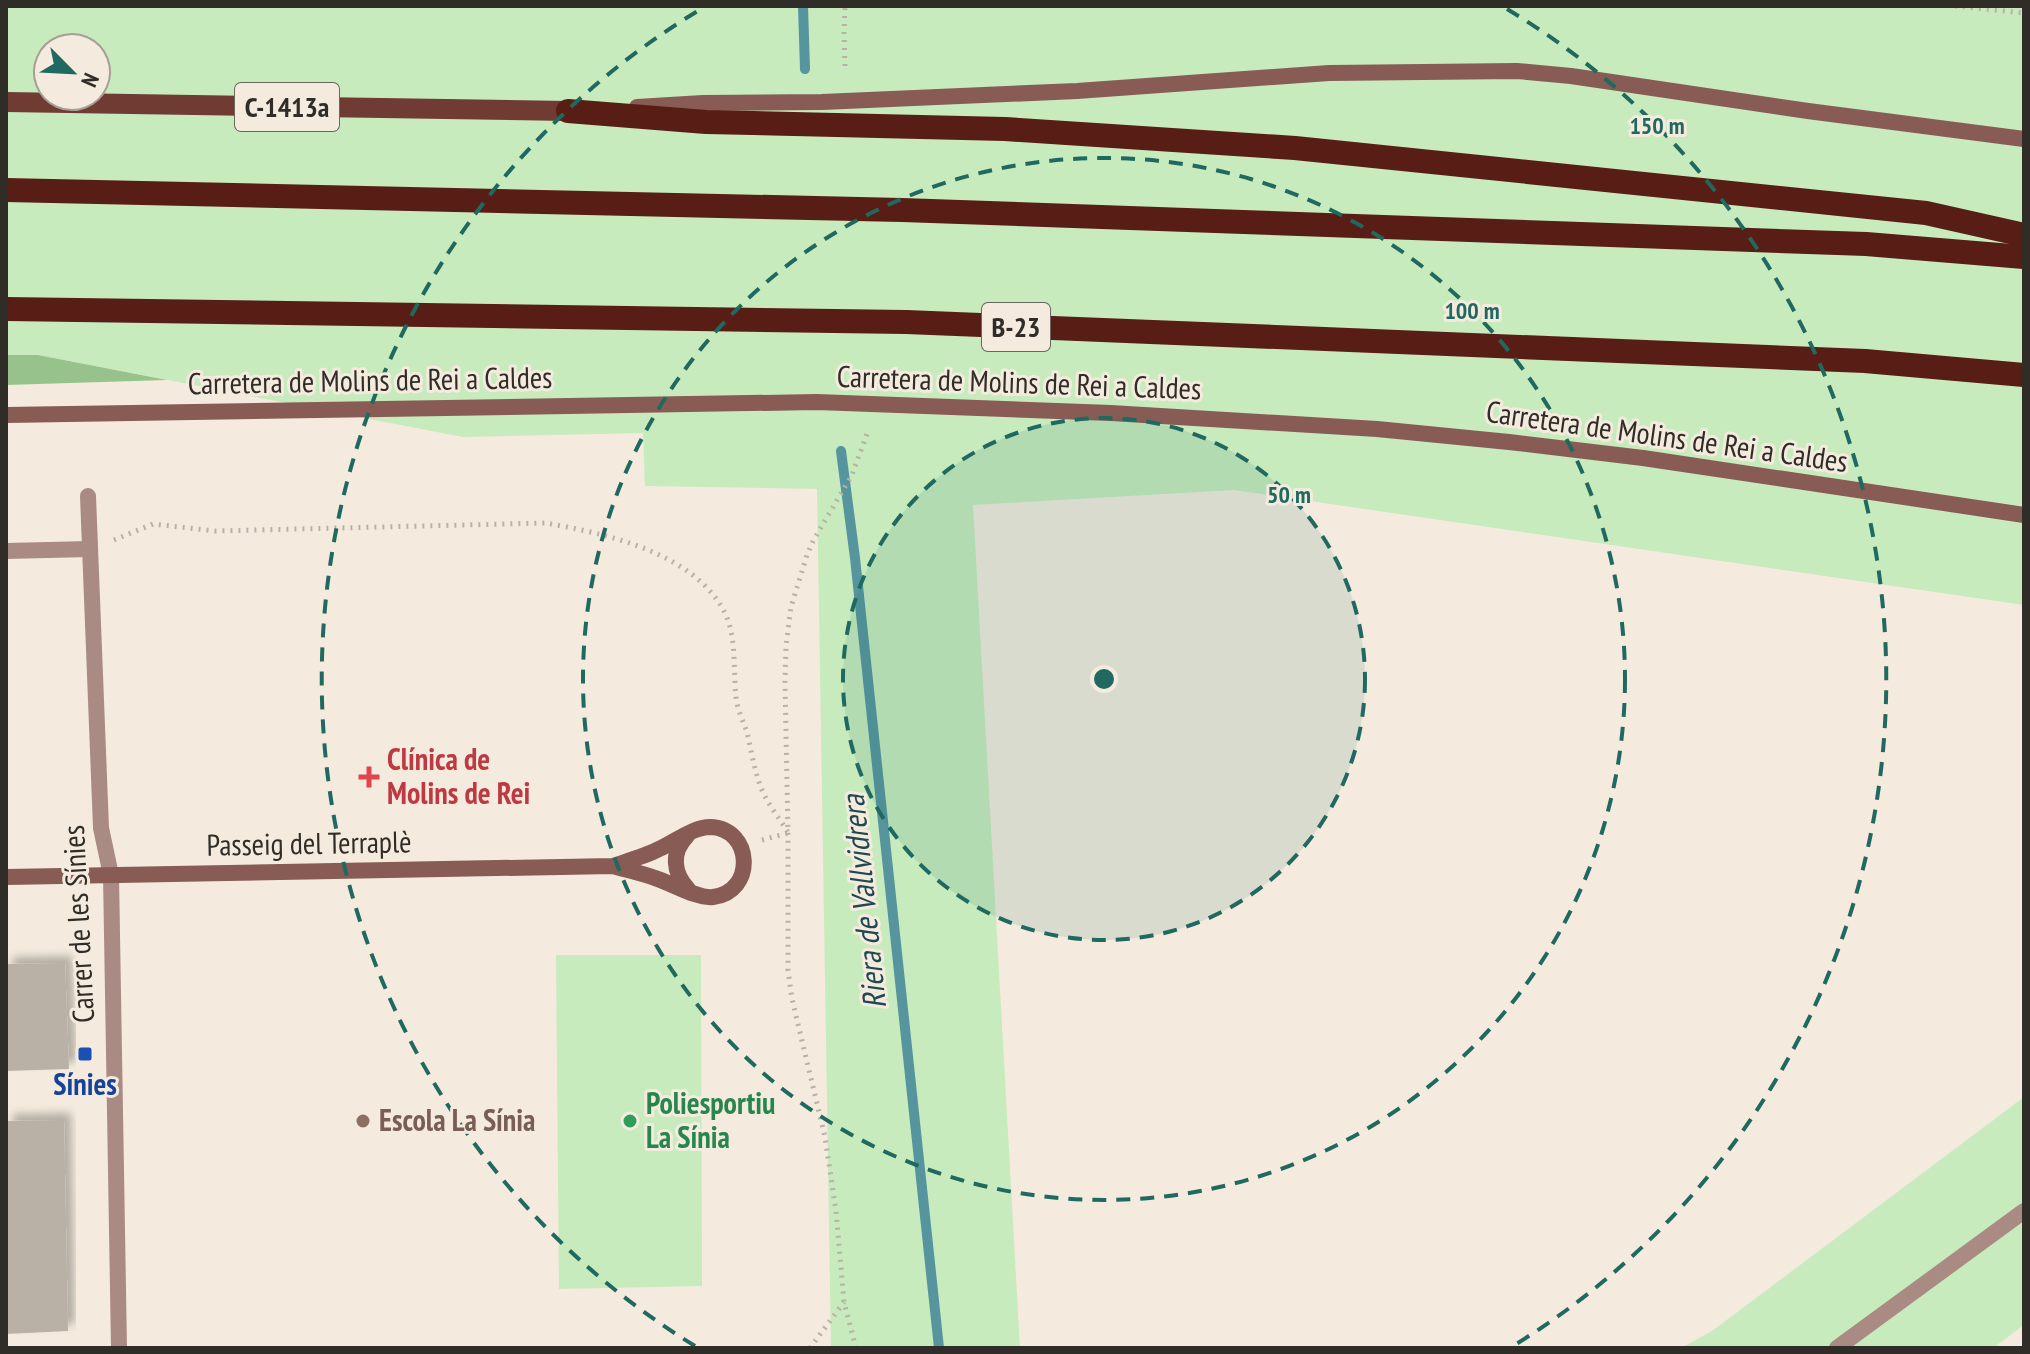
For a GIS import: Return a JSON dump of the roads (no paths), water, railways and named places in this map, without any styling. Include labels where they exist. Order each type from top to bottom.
[{"type":"highway","points":[[568,111],[706,122],[1005,129],[1295,148],[1926,213],[2024,235]]},
{"type":"highway","points":[[6,190],[902,210],[1866,244],[2024,257]]},
{"type":"highway","name":"B-23","points":[[6,309],[906,322],[1865,361],[2024,375]]},
{"type":"main road","name":"C-1413a","points":[[6,102],[568,111],[703,103],[822,102],[1077,91],[1329,73],[1517,71],[2024,139]]},
{"type":"main road","name":"Carretera de Molins de Rei a Caldes","points":[[6,415],[817,402],[1111,413],[1377,429],[1509,442],[1643,458],[2024,515]]},
{"type":"main road","points":[[713,827],[725,830],[734,837],[745,858],[740,880],[722,895],[711,897],[699,896],[653,877],[613,866],[657,850],[702,828],[713,827]]},
{"type":"main road","points":[[689,891],[676,872],[675,861],[677,850],[691,833]]},
{"type":"main road","name":"Passeig del Terraplè","points":[[6,877],[613,866]]},
{"type":"street","name":"Carrer de les Sínies","points":[[88,496],[101,828],[111,875],[119,1348]]},
{"type":"street","points":[[6,551],[90,549]]},
{"type":"street","points":[[1837,1348],[2024,1211]]},
{"type":"waterway","name":"Riera de Vallvidrera","points":[[803,6],[805,69]]},
{"type":"waterway","name":"Riera de Vallvidrera","points":[[841,451],[939,1348]]},
{"type":"place","name":"Clínica de Molins de Rei","points":[[369,777]]},
{"type":"place","name":"Sínies","points":[[85,1054]]},
{"type":"place","name":"Escola La Sínia","points":[[363,1121]]},
{"type":"place","name":"Poliesportiu La Sínia","points":[[630,1121]]}]
